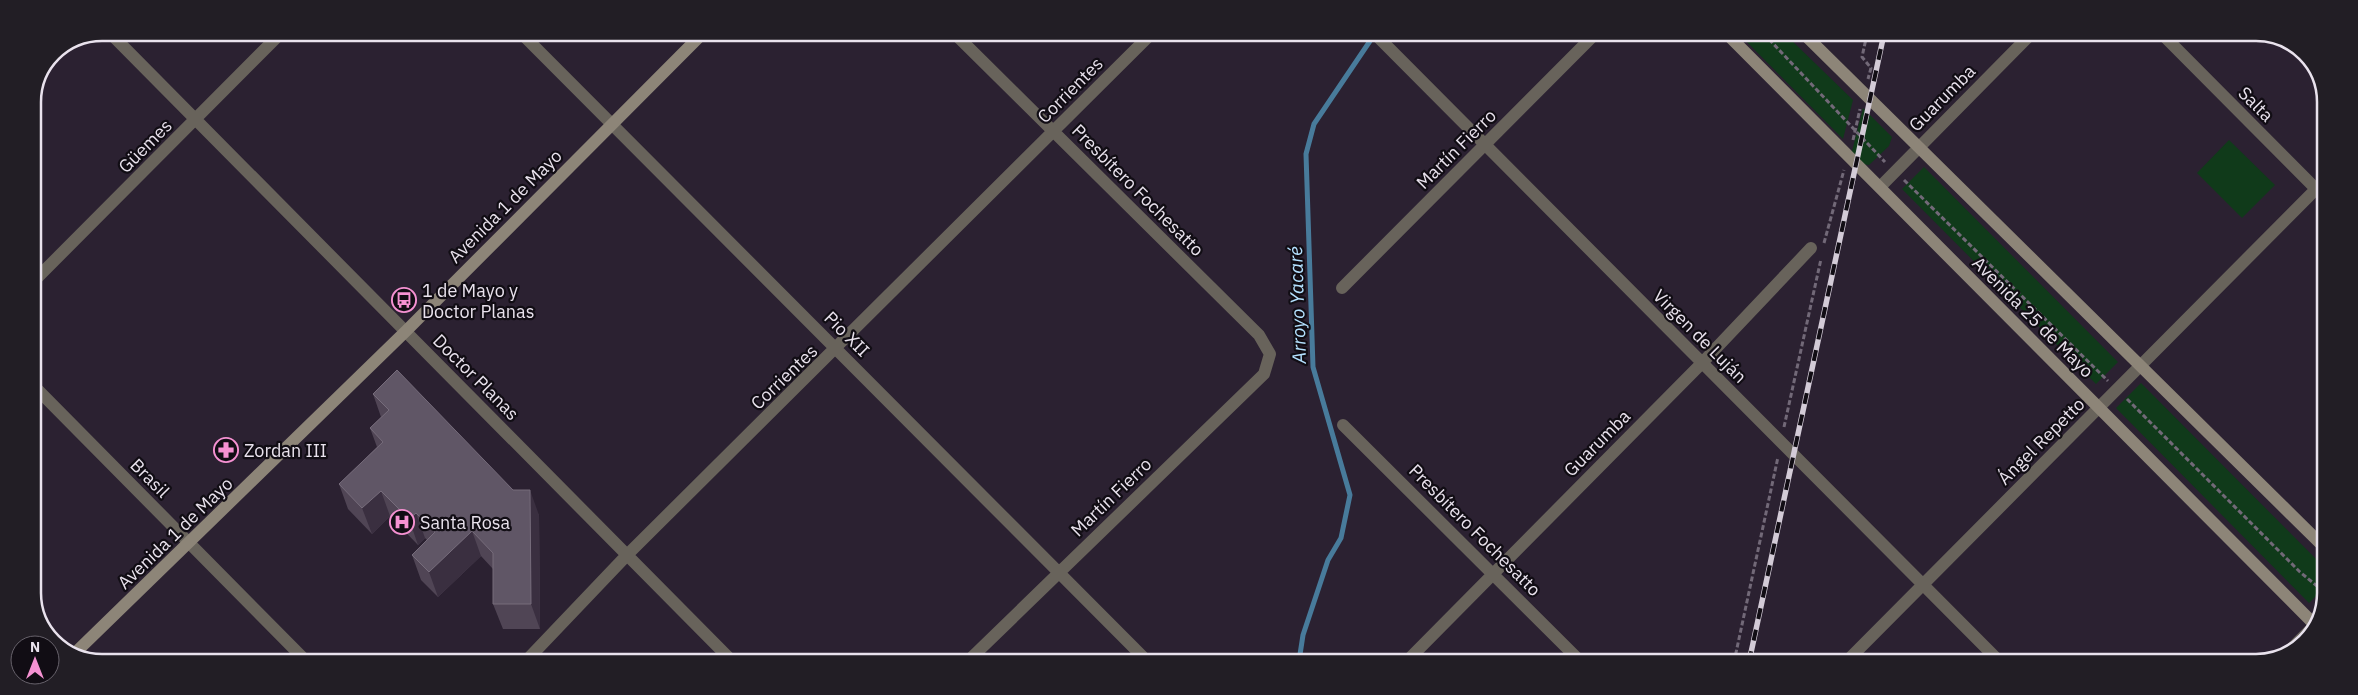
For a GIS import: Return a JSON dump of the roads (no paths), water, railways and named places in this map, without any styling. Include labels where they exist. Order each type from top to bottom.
[{"type":"main road","name":"Avenida 1 de Mayo","points":[[79,649],[190,544],[406,331],[611,123],[695,41]]},
{"type":"main road","name":"Avenida 25 de Mayo","points":[[1734,41],[2310,620]]},
{"type":"main road","points":[[1811,41],[2317,539]]},
{"type":"street","name":"Doctor Planas","points":[[119,41],[725,654]]},
{"type":"street","name":"Güemes","points":[[41,274],[273,41]]},
{"type":"street","name":"Pio XII","points":[[529,41],[837,349],[1057,573],[1140,654]]},
{"type":"street","name":"Presbítero Fochesatto","points":[[962,41],[1259,335],[1270,354]]},
{"type":"street","name":"Corrientes","points":[[533,654],[627,555],[837,349],[1145,41]]},
{"type":"street","name":"Virgen de Luján","points":[[1382,41],[1992,654]]},
{"type":"street","name":"Martín Fierro","points":[[1342,288],[1588,41]]},
{"type":"street","name":"Guarumba","points":[[1880,187],[1918,146],[2023,41]]},
{"type":"street","name":"Salta","points":[[2169,41],[2317,184]]},
{"type":"street","name":"Ángel Repetto","points":[[1854,654],[2140,366],[2317,194]]},
{"type":"street","name":"Guarumba","points":[[1414,654],[1493,572],[1817,248]]},
{"type":"street","name":"Martín Fierro","points":[[975,654],[1264,374],[1270,354]]},
{"type":"street","name":"Brasil","points":[[41,393],[299,654]]},
{"type":"street","name":"Presbítero Fochesatto","points":[[1343,424],[1573,654]]},
{"type":"waterway","name":"Arroyo Yacaré","points":[[1300,654],[1303,635],[1328,560],[1341,538],[1350,495],[1313,367],[1306,154],[1314,124],[1370,41]]},
{"type":"railway","points":[[1751,654],[1882,41]]},
{"type":"place","name":"1 de Mayo y Doctor Planas","points":[[404,300]]},
{"type":"place","name":"Zordan III","points":[[226,450]]},
{"type":"place","name":"Santa Rosa","points":[[402,522]]}]
